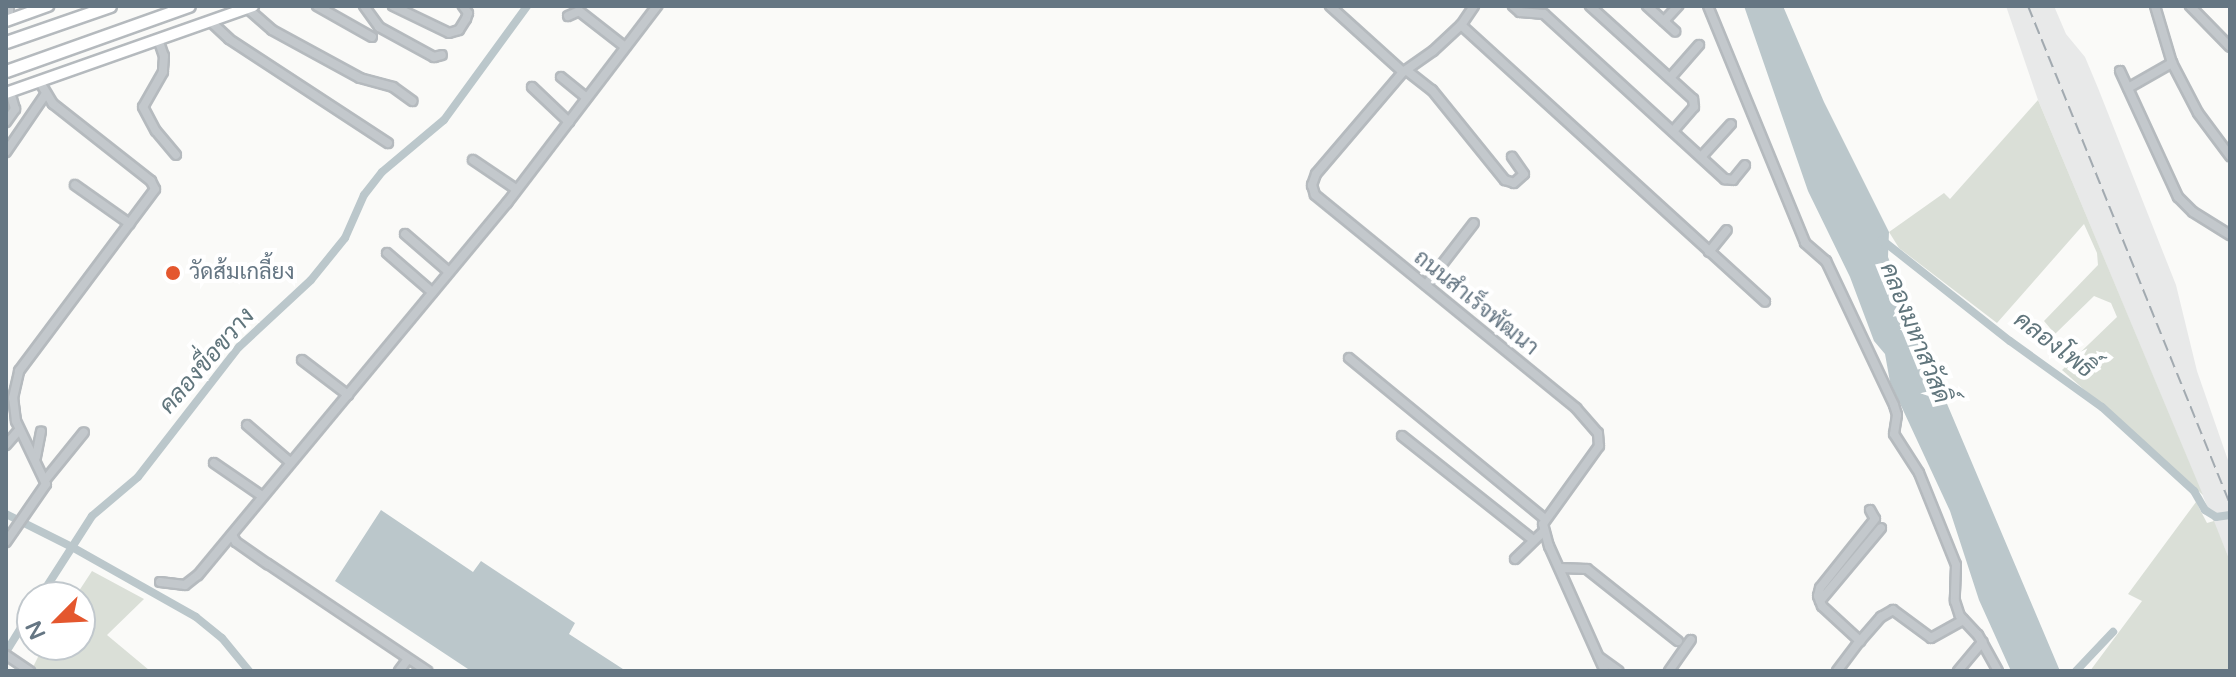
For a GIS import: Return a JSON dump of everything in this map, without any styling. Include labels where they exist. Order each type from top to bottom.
[{"type":"highway","points":[[6,42],[110,6]]},
{"type":"highway","points":[[6,71],[189,6]]},
{"type":"main road","points":[[8,20],[48,6]]},
{"type":"main road","points":[[8,92],[250,7]]},
{"type":"street","points":[[8,20],[9,6]]},
{"type":"street","points":[[317,6],[372,37]]},
{"type":"street","points":[[364,6],[379,27],[434,57],[442,55]]},
{"type":"street","points":[[393,6],[449,33],[459,30],[466,19],[468,13],[463,6]]},
{"type":"street","points":[[160,582],[179,586],[190,583],[232,535],[516,189],[657,6]]},
{"type":"street","points":[[1330,6],[1404,71],[1432,90],[1505,180],[1514,183],[1524,174],[1521,165],[1512,157]]},
{"type":"street","name":"ถนนสำเร็จพัฒนา","points":[[1474,6],[1461,25],[1404,71],[1316,174],[1312,185],[1315,195],[1576,408],[1598,433],[1599,446],[1545,519]]},
{"type":"street","points":[[1544,14],[1551,6]]},
{"type":"street","points":[[1590,6],[1695,103],[1673,131]]},
{"type":"street","points":[[1647,6],[1675,31]]},
{"type":"street","points":[[1664,21],[1678,6]]},
{"type":"street","points":[[1708,6],[1805,243],[1826,261],[1894,405],[1897,415],[1894,434],[1919,473],[1956,565],[1955,601],[1963,620],[1982,642],[1998,671]]},
{"type":"street","points":[[2155,6],[2172,63],[2198,113],[2228,150]]},
{"type":"street","points":[[2190,6],[2230,47]]},
{"type":"street","points":[[250,7],[272,30],[360,78],[393,87],[412,101]]},
{"type":"street","points":[[1515,7],[1520,12],[1544,14],[1729,181],[1745,165]]},
{"type":"street","points":[[568,16],[579,11],[625,47]]},
{"type":"street","points":[[210,21],[229,39],[388,143]]},
{"type":"street","points":[[1461,25],[1765,302]]},
{"type":"street","points":[[158,39],[164,56],[163,72],[143,107],[156,131],[176,155]]},
{"type":"street","points":[[1670,78],[1699,45]]},
{"type":"street","points":[[2128,88],[2172,63]]},
{"type":"street","points":[[2120,71],[2178,197],[2193,212],[2230,235]]},
{"type":"street","points":[[561,77],[587,98]]},
{"type":"street","points":[[6,382],[19,371],[154,192],[151,181],[45,95],[39,81]]},
{"type":"street","points":[[532,87],[569,122]]},
{"type":"street","points":[[6,122],[15,109],[8,92]]},
{"type":"street","points":[[6,152],[45,95]]},
{"type":"street","points":[[1702,156],[1731,124]]},
{"type":"street","points":[[473,160],[516,189]]},
{"type":"street","points":[[75,185],[130,224]]},
{"type":"street","points":[[1426,285],[1474,223]]},
{"type":"street","points":[[1709,252],[1727,230]]},
{"type":"street","points":[[405,234],[449,272]]},
{"type":"street","points":[[387,253],[432,292]]},
{"type":"street","points":[[1349,358],[1545,519],[1544,531],[1605,671]]},
{"type":"street","points":[[302,360],[348,395]]},
{"type":"street","points":[[19,371],[13,405],[19,430],[46,479]]},
{"type":"street","points":[[6,413],[13,405]]},
{"type":"street","points":[[247,425],[290,462]]},
{"type":"street","points":[[6,445],[19,430]]},
{"type":"street","points":[[36,457],[41,431]]},
{"type":"street","points":[[8,540],[46,479],[84,432]]},
{"type":"street","points":[[1402,436],[1532,539]]},
{"type":"street","points":[[214,463],[262,496]]},
{"type":"street","points":[[1860,641],[1820,601],[1820,588],[1875,519],[1870,510]]},
{"type":"street","points":[[1820,601],[1881,528]]},
{"type":"street","points":[[1515,559],[1532,539],[1544,531]]},
{"type":"street","points":[[232,535],[258,558],[427,671]]},
{"type":"street","points":[[1560,568],[1587,569],[1678,641]]},
{"type":"street","points":[[1837,671],[1881,617],[1893,610],[1931,638],[1963,620]]},
{"type":"street","points":[[1669,671],[1691,640]]},
{"type":"street","points":[[1958,671],[1982,642]]},
{"type":"street","points":[[9,657],[30,671]]},
{"type":"street","points":[[1598,657],[1618,671]]},
{"type":"street","points":[[399,671],[408,659]]},
{"type":"shaded area","points":[[2006,6],[2054,6],[2066,34],[2085,57],[2098,88],[2176,285],[2197,371],[2230,466],[2230,561],[2038,100]]},
{"type":"shaded area","points":[[2038,100],[2203,495],[2062,370],[2117,317],[2111,303],[2094,296],[2055,334],[2044,321],[2098,265],[2097,253],[2084,224],[1997,323],[1899,248],[1889,232],[1944,193],[1950,199]]},
{"type":"shaded area","points":[[2196,502],[2207,523],[2214,521],[2230,561],[2230,671],[2090,671],[2142,601],[2128,594]]},
{"type":"shaded area","points":[[92,571],[144,599],[107,635],[149,670],[31,671],[36,661],[96,661],[96,581],[85,581]]},
{"type":"water","name":"คลองมหาสวัสดิ์","points":[[1744,6],[1783,6],[1824,102],[1889,232],[1888,257],[1923,347],[2060,671],[2011,671],[1979,600],[1950,511],[1890,382],[1885,354],[1874,341],[1850,277],[1808,191]]},
{"type":"water","points":[[381,510],[473,572],[481,561],[575,623],[569,634],[626,671],[471,671],[335,581]]},
{"type":"waterway","name":"คลองขื่อขวาง","points":[[50,581],[92,516],[138,477],[239,347],[311,280],[345,238],[364,195],[382,172],[444,120],[527,6]]},
{"type":"waterway","name":"คลองโพธิ์","points":[[1882,240],[2010,341],[2102,407],[2194,491],[2205,510],[2216,517],[2230,515]]},
{"type":"waterway","points":[[6,514],[72,547],[196,617],[222,638],[249,671]]},
{"type":"waterway","points":[[2076,671],[2113,632]]},
{"type":"waterway","name":"คลองขื่อขวาง","points":[[6,652],[16,636]]},
{"type":"railway","points":[[2028,6],[2230,504]]},
{"type":"place","name":"วัดส้มเกลี้ยง","points":[[173,273]]}]
